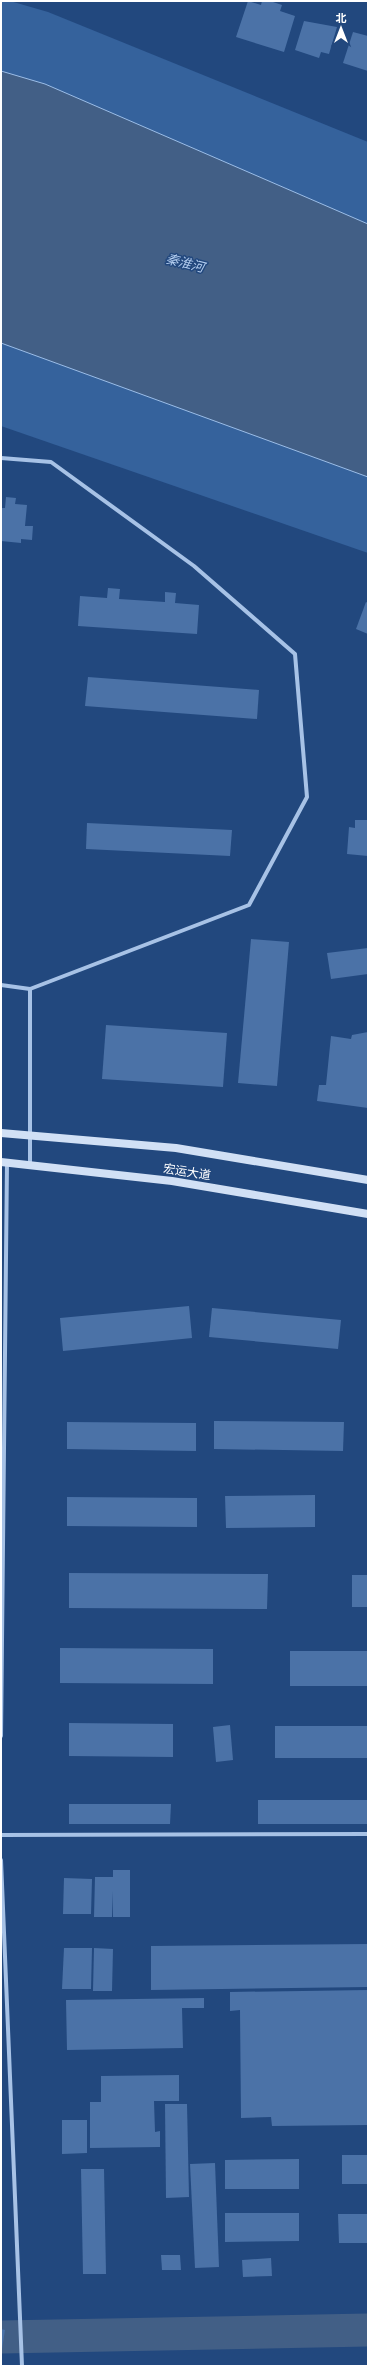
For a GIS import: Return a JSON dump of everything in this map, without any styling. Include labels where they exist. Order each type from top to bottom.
[{"type":"main road","name":"宏运大道","points":[[1,1133],[176,1148],[368,1180]]},
{"type":"main road","name":"宏运大道","points":[[4,1162],[172,1181],[368,1214]]},
{"type":"street","points":[[1,458],[51,462],[194,566],[295,654],[308,796],[249,905],[30,989],[1,985]]},
{"type":"street","points":[[30,989],[30,1165]]},
{"type":"street","points":[[1,1736],[4,1162]]},
{"type":"street","points":[[1,1835],[368,1834]]},
{"type":"street","points":[[1,1860],[22,2366]]},
{"type":"shaded area","points":[[1,1],[10,1],[48,12],[368,142],[368,553],[1,426]]},
{"type":"water","name":"秦淮河","points":[[1,71],[45,84],[368,224],[368,477],[1,343]]},
{"type":"building","points":[[248,1],[261,5],[262,1],[270,1],[282,5],[280,11],[295,16],[284,52],[236,37]]},
{"type":"building","points":[[304,21],[337,27],[329,54],[321,52],[319,58],[295,50]]},
{"type":"building","points":[[353,32],[368,36],[368,71],[343,63]]},
{"type":"building","points":[[6,497],[16,498],[15,504],[27,505],[25,526],[33,526],[32,540],[21,539],[21,543],[1,541],[1,508],[5,508]]},
{"type":"building","points":[[108,588],[120,589],[119,599],[165,602],[165,592],[176,593],[175,603],[199,605],[197,634],[78,626],[80,596],[107,598]]},
{"type":"building","points":[[366,602],[368,603],[368,634],[356,629]]},
{"type":"building","points":[[88,677],[259,690],[257,719],[85,706]]},
{"type":"building","points":[[355,820],[368,820],[368,856],[347,854],[349,827],[355,828]]},
{"type":"building","points":[[87,823],[232,830],[230,856],[86,849]]},
{"type":"building","points":[[251,939],[289,942],[277,1086],[238,1083]]},
{"type":"building","points":[[368,948],[368,974],[331,979],[327,953]]},
{"type":"building","points":[[106,1025],[227,1033],[223,1087],[102,1079]]},
{"type":"building","points":[[368,1032],[368,1108],[317,1101],[319,1085],[326,1085],[331,1036],[351,1039],[352,1035]]},
{"type":"building","points":[[189,1306],[192,1338],[63,1351],[60,1318]]},
{"type":"building","points":[[212,1308],[341,1320],[338,1349],[209,1337]]},
{"type":"building","points":[[214,1421],[344,1422],[343,1451],[214,1449]]},
{"type":"building","points":[[67,1422],[196,1423],[196,1451],[67,1449]]},
{"type":"building","points":[[315,1495],[315,1527],[226,1528],[225,1496]]},
{"type":"building","points":[[67,1497],[197,1498],[197,1527],[67,1526]]},
{"type":"building","points":[[69,1573],[268,1574],[267,1609],[69,1608]]},
{"type":"building","points":[[352,1575],[368,1575],[368,1607],[352,1607]]},
{"type":"building","points":[[60,1648],[213,1649],[213,1684],[60,1683]]},
{"type":"building","points":[[290,1651],[368,1651],[368,1686],[290,1686]]},
{"type":"building","points":[[69,1723],[173,1724],[173,1757],[69,1756]]},
{"type":"building","points":[[230,1725],[233,1760],[216,1762],[213,1727]]},
{"type":"building","points":[[275,1726],[368,1726],[368,1758],[275,1758]]},
{"type":"building","points":[[258,1800],[368,1800],[368,1824],[258,1824]]},
{"type":"building","points":[[69,1804],[171,1804],[170,1824],[69,1824]]},
{"type":"building","points":[[113,1870],[130,1870],[130,1917],[113,1917],[112,1891],[112,1917],[94,1917],[95,1877],[113,1877]]},
{"type":"building","points":[[64,1878],[92,1879],[91,1914],[63,1914]]},
{"type":"building","points":[[368,1944],[368,1987],[151,1990],[151,1946]]},
{"type":"building","points":[[64,1948],[92,1948],[91,1989],[62,1989]]},
{"type":"building","points":[[94,1948],[113,1949],[112,1991],[93,1991]]},
{"type":"building","points":[[368,1990],[368,2125],[272,2126],[271,2117],[241,2118],[240,2010],[230,2011],[230,1992]]},
{"type":"building","points":[[204,1998],[204,2008],[182,2008],[183,2048],[67,2050],[66,2000]]},
{"type":"building","points":[[179,2075],[179,2101],[154,2101],[155,2132],[160,2131],[160,2147],[90,2148],[90,2102],[101,2102],[101,2076]]},
{"type":"building","points":[[165,2104],[187,2104],[189,2197],[166,2198]]},
{"type":"building","points":[[62,2120],[87,2120],[87,2153],[62,2154]]},
{"type":"building","points":[[342,2155],[368,2155],[368,2184],[342,2184]]},
{"type":"building","points":[[299,2159],[299,2189],[225,2189],[225,2160]]},
{"type":"building","points":[[215,2163],[219,2267],[195,2268],[190,2164]]},
{"type":"building","points":[[81,2169],[104,2169],[106,2274],[83,2274]]},
{"type":"building","points":[[225,2213],[299,2213],[299,2241],[225,2242]]},
{"type":"building","points":[[338,2214],[368,2214],[368,2243],[339,2243]]},
{"type":"building","points":[[161,2255],[180,2255],[181,2270],[162,2270]]},
{"type":"building","points":[[271,2258],[272,2276],[243,2277],[242,2260]]},
{"type":"building","points":[[1,2329],[5,2330],[2,2349],[1,2349]]},
{"type":"waterway","points":[[1,2337],[368,2330]]}]
